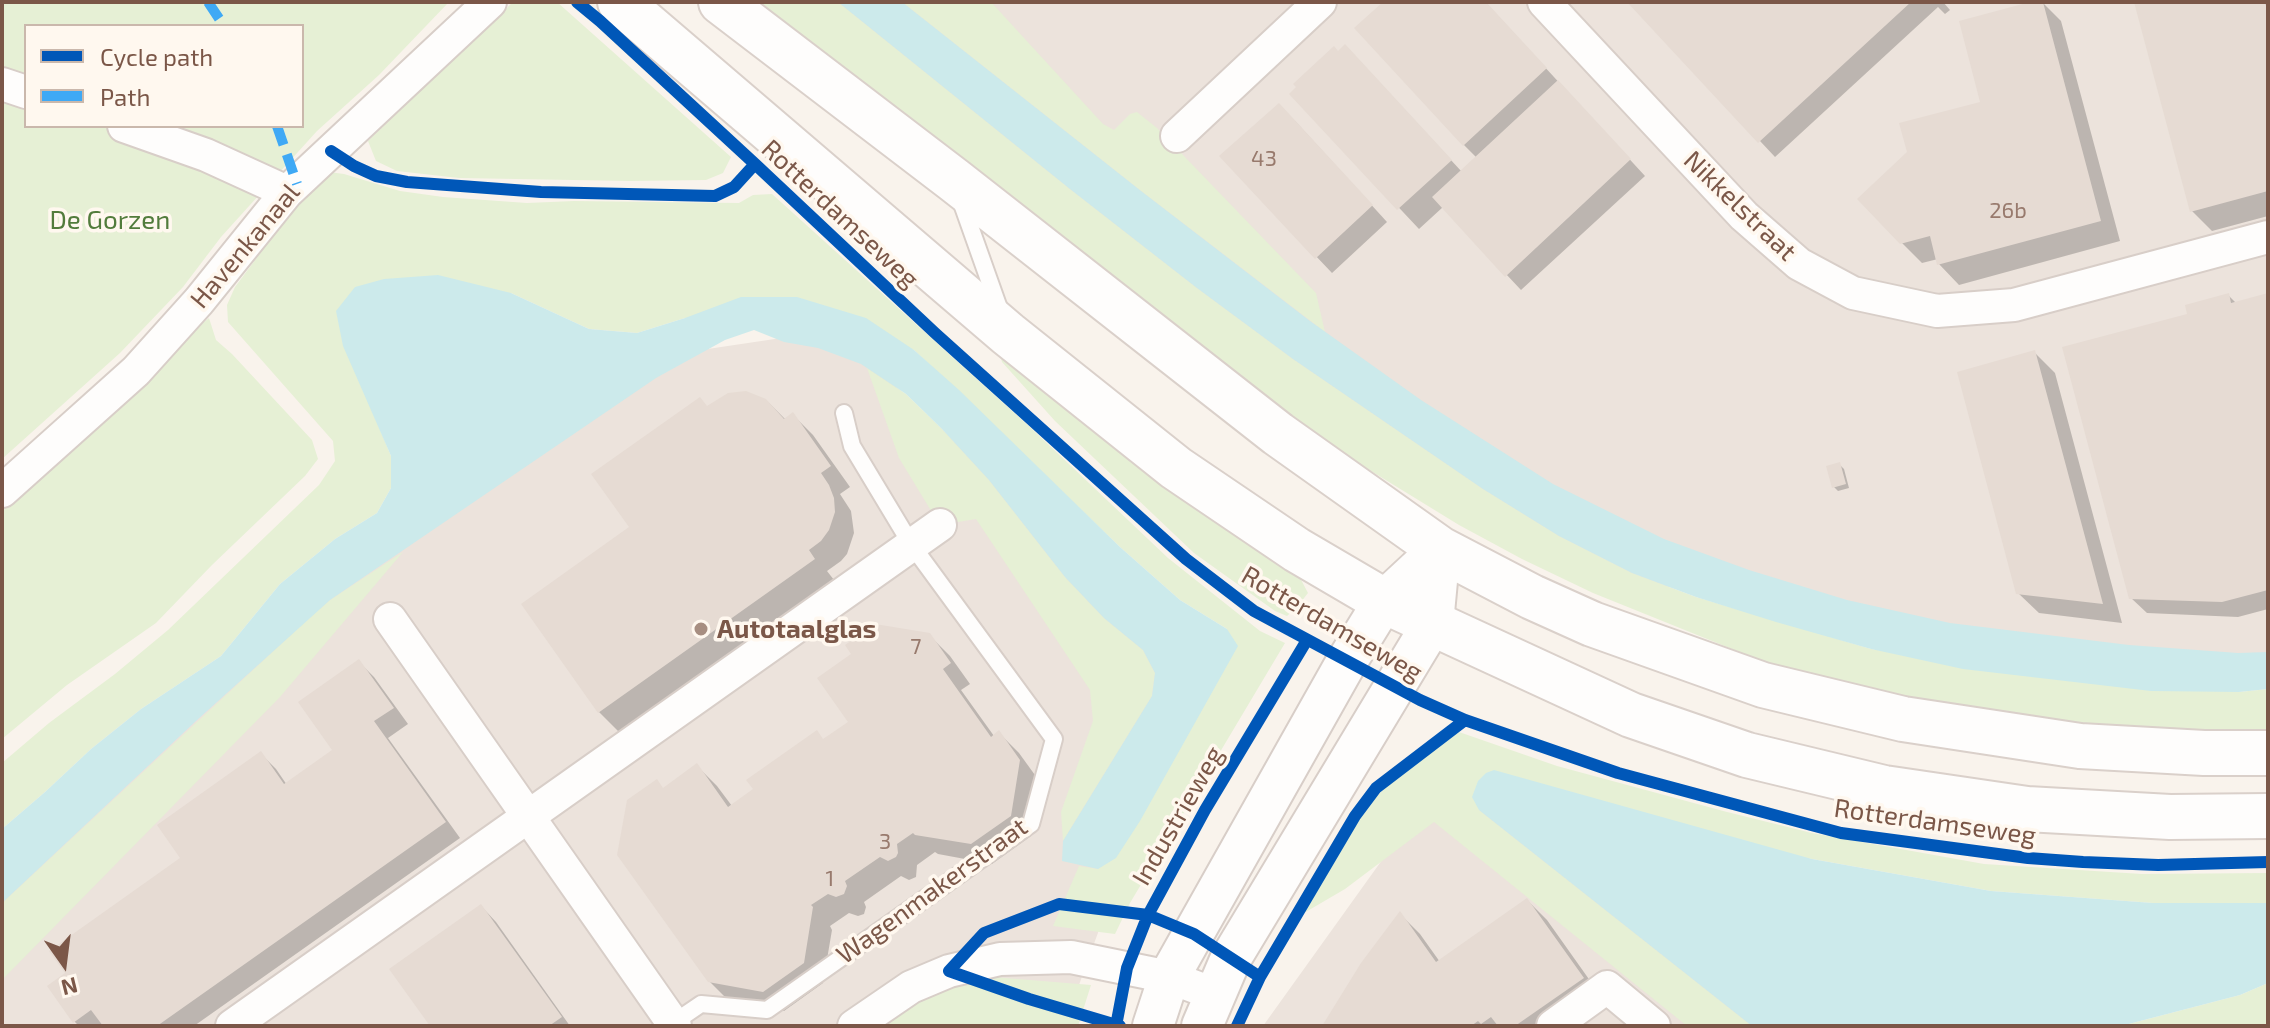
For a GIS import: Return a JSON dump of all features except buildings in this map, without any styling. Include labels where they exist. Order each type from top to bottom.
[{"type":"main road","name":"Rotterdamseweg","points":[[620,2],[1008,334],[1176,468],[1297,550],[1384,601],[1631,715],[1747,755],[1884,788],[2027,809],[2170,817],[2268,816]]},
{"type":"main road","points":[[721,2],[1278,434],[1440,549],[1532,597],[1592,624],[1763,685],[1903,719],[2080,746],[2268,753]]},
{"type":"street","name":"Havenkanaal","points":[[2,491],[136,371],[199,301],[287,192],[490,2]]},
{"type":"street","points":[[1177,136],[1320,2]]},
{"type":"street","name":"Nikkelstraat","points":[[1544,2],[1744,216],[1799,264],[1853,293],[1937,311],[2014,305],[2268,237]]},
{"type":"street","points":[[2,84],[24,91]]},
{"type":"street","points":[[130,128],[206,155],[287,192]]},
{"type":"street","points":[[232,1026],[940,525]]},
{"type":"street","points":[[1153,1026],[1169,977],[1347,661],[1384,601],[1440,549]]},
{"type":"street","points":[[854,1026],[911,987],[949,971],[1000,959],[1071,957],[1169,977],[1208,1010],[1231,958],[1267,896],[1433,623],[1440,549]]},
{"type":"street","name":"Wagenmakerstraat","points":[[390,619],[674,1024]]},
{"type":"street","points":[[1553,1026],[1607,987],[1654,1026]]},
{"type":"lane","points":[[954,180],[1008,334]]},
{"type":"lane","name":"Wagenmakerstraat","points":[[674,1024],[701,1004],[767,1010],[1031,824],[1054,739],[911,544],[852,446],[844,413]]},
{"type":"shaded area","points":[[811,2],[2268,2],[2268,675],[1579,574]]},
{"type":"shaded area","points":[[835,330],[1196,664],[1064,1026],[2,1026],[2,849],[634,360]]},
{"type":"shaded area","points":[[1443,775],[1756,1026],[1263,1026]]},
{"type":"green space","name":"De Gorzen","points":[[2,2],[449,2],[379,75],[317,131],[221,237],[183,287],[120,353],[2,459]]},
{"type":"green space","points":[[513,2],[557,2],[731,157],[723,173],[706,180],[459,178],[397,171],[376,161],[368,141]]},
{"type":"green space","points":[[745,2],[838,2],[1070,189],[1293,359],[1483,489],[1559,536],[1632,573],[1696,597],[1871,649],[2239,692],[2268,689],[2268,734],[2069,728],[1814,685],[1593,593],[1522,559],[1459,525],[1266,403]]},
{"type":"green space","points":[[902,2],[991,2],[1103,124],[1114,130],[1130,114],[1137,112],[1157,128],[1316,293],[1325,332],[1141,191]]},
{"type":"green space","points":[[329,172],[400,191],[527,203],[739,203],[753,195],[772,194],[1031,428],[1168,558],[1260,631],[1285,643],[1130,903],[1115,934],[1053,926],[1079,866],[1098,869],[1227,629],[1180,600],[1120,547],[914,350],[685,318],[637,333],[589,329],[511,293],[372,410],[391,456],[391,488],[377,513],[335,539],[280,584],[221,656],[141,709],[2,829],[2,763],[168,630],[319,485],[335,461],[333,441],[228,322],[227,305],[235,287],[273,236]]},
{"type":"green space","points":[[209,318],[216,340],[312,440],[318,459],[305,476],[156,623],[67,685],[2,739],[2,511],[146,384]]},
{"type":"green space","points":[[1000,354],[1298,574],[1308,593],[1297,607],[1287,616],[1275,611],[1194,553],[1055,421],[1002,362]]},
{"type":"green space","points":[[867,368],[906,394],[942,429],[989,480],[1065,577],[1104,618],[1143,650],[1155,673],[1152,696],[1063,841],[1061,812],[1093,721],[1090,690],[976,519],[946,524],[933,514],[899,458]]},
{"type":"green space","points":[[403,552],[280,697],[2,980],[2,903],[310,617],[330,600]]},
{"type":"green space","points":[[1459,732],[1557,766],[1727,812],[1812,833],[1984,864],[2142,874],[2268,873],[2268,903],[2153,903],[1991,891],[1812,859],[1479,810],[1752,1026],[1687,1026],[1434,822],[1345,889],[1304,913],[1365,808],[1404,769]]},
{"type":"green space","points":[[981,976],[1091,985],[1078,1026],[870,1026],[954,984]]},
{"type":"green space","points":[[2268,983],[2268,1025],[2121,1026],[2240,995]]},
{"type":"water","points":[[838,2],[902,2],[1310,321],[1421,400],[1553,484],[1664,539],[1749,570],[1847,600],[1950,623],[2129,645],[2238,653],[2268,652],[2268,689],[2239,692],[2151,691],[1963,669],[1871,649],[1776,622],[1632,573],[1559,536],[1483,489],[1293,359],[1070,189]]},
{"type":"water","points":[[438,275],[511,293],[589,329],[637,333],[741,297],[797,297],[866,318],[914,350],[1120,547],[1180,600],[1227,629],[1238,646],[1116,858],[1098,869],[1062,861],[1063,841],[1152,696],[1155,673],[1143,650],[1104,618],[1065,577],[989,480],[906,394],[861,364],[754,330],[725,340],[656,378],[330,600],[2,903],[2,829],[141,709],[221,656],[280,584],[335,539],[377,513],[391,488],[391,456],[343,346],[336,311],[355,287],[384,279]]},
{"type":"water","points":[[1494,770],[1812,859],[1991,891],[2153,903],[2268,903],[2268,983],[2240,995],[2121,1026],[1752,1026],[1479,810],[1472,797],[1478,781]]},
{"type":"marked path","points":[[208,2],[223,24]]},
{"type":"marked path","points":[[278,128],[297,184]]},
{"type":"cycle path","points":[[577,2],[935,333],[1186,559],[1254,611],[1420,700],[1465,720],[1618,773],[1841,833],[2028,858],[2083,862],[2158,865],[2268,862]]},
{"type":"cycle path","points":[[331,151],[376,176],[407,182],[541,192],[715,196],[734,187],[755,164]]},
{"type":"cycle path","name":"Industrieweg","points":[[1116,1026],[1127,968],[1148,915],[1205,810],[1307,640]]},
{"type":"cycle path","points":[[1237,1026],[1260,977],[1355,816],[1376,788],[1465,720]]},
{"type":"cycle path","points":[[1120,1026],[949,971],[984,933],[1059,904],[1148,915],[1194,934],[1260,977]]},
{"type":"place","name":"Autotaalglas","points":[[701,629]]}]
